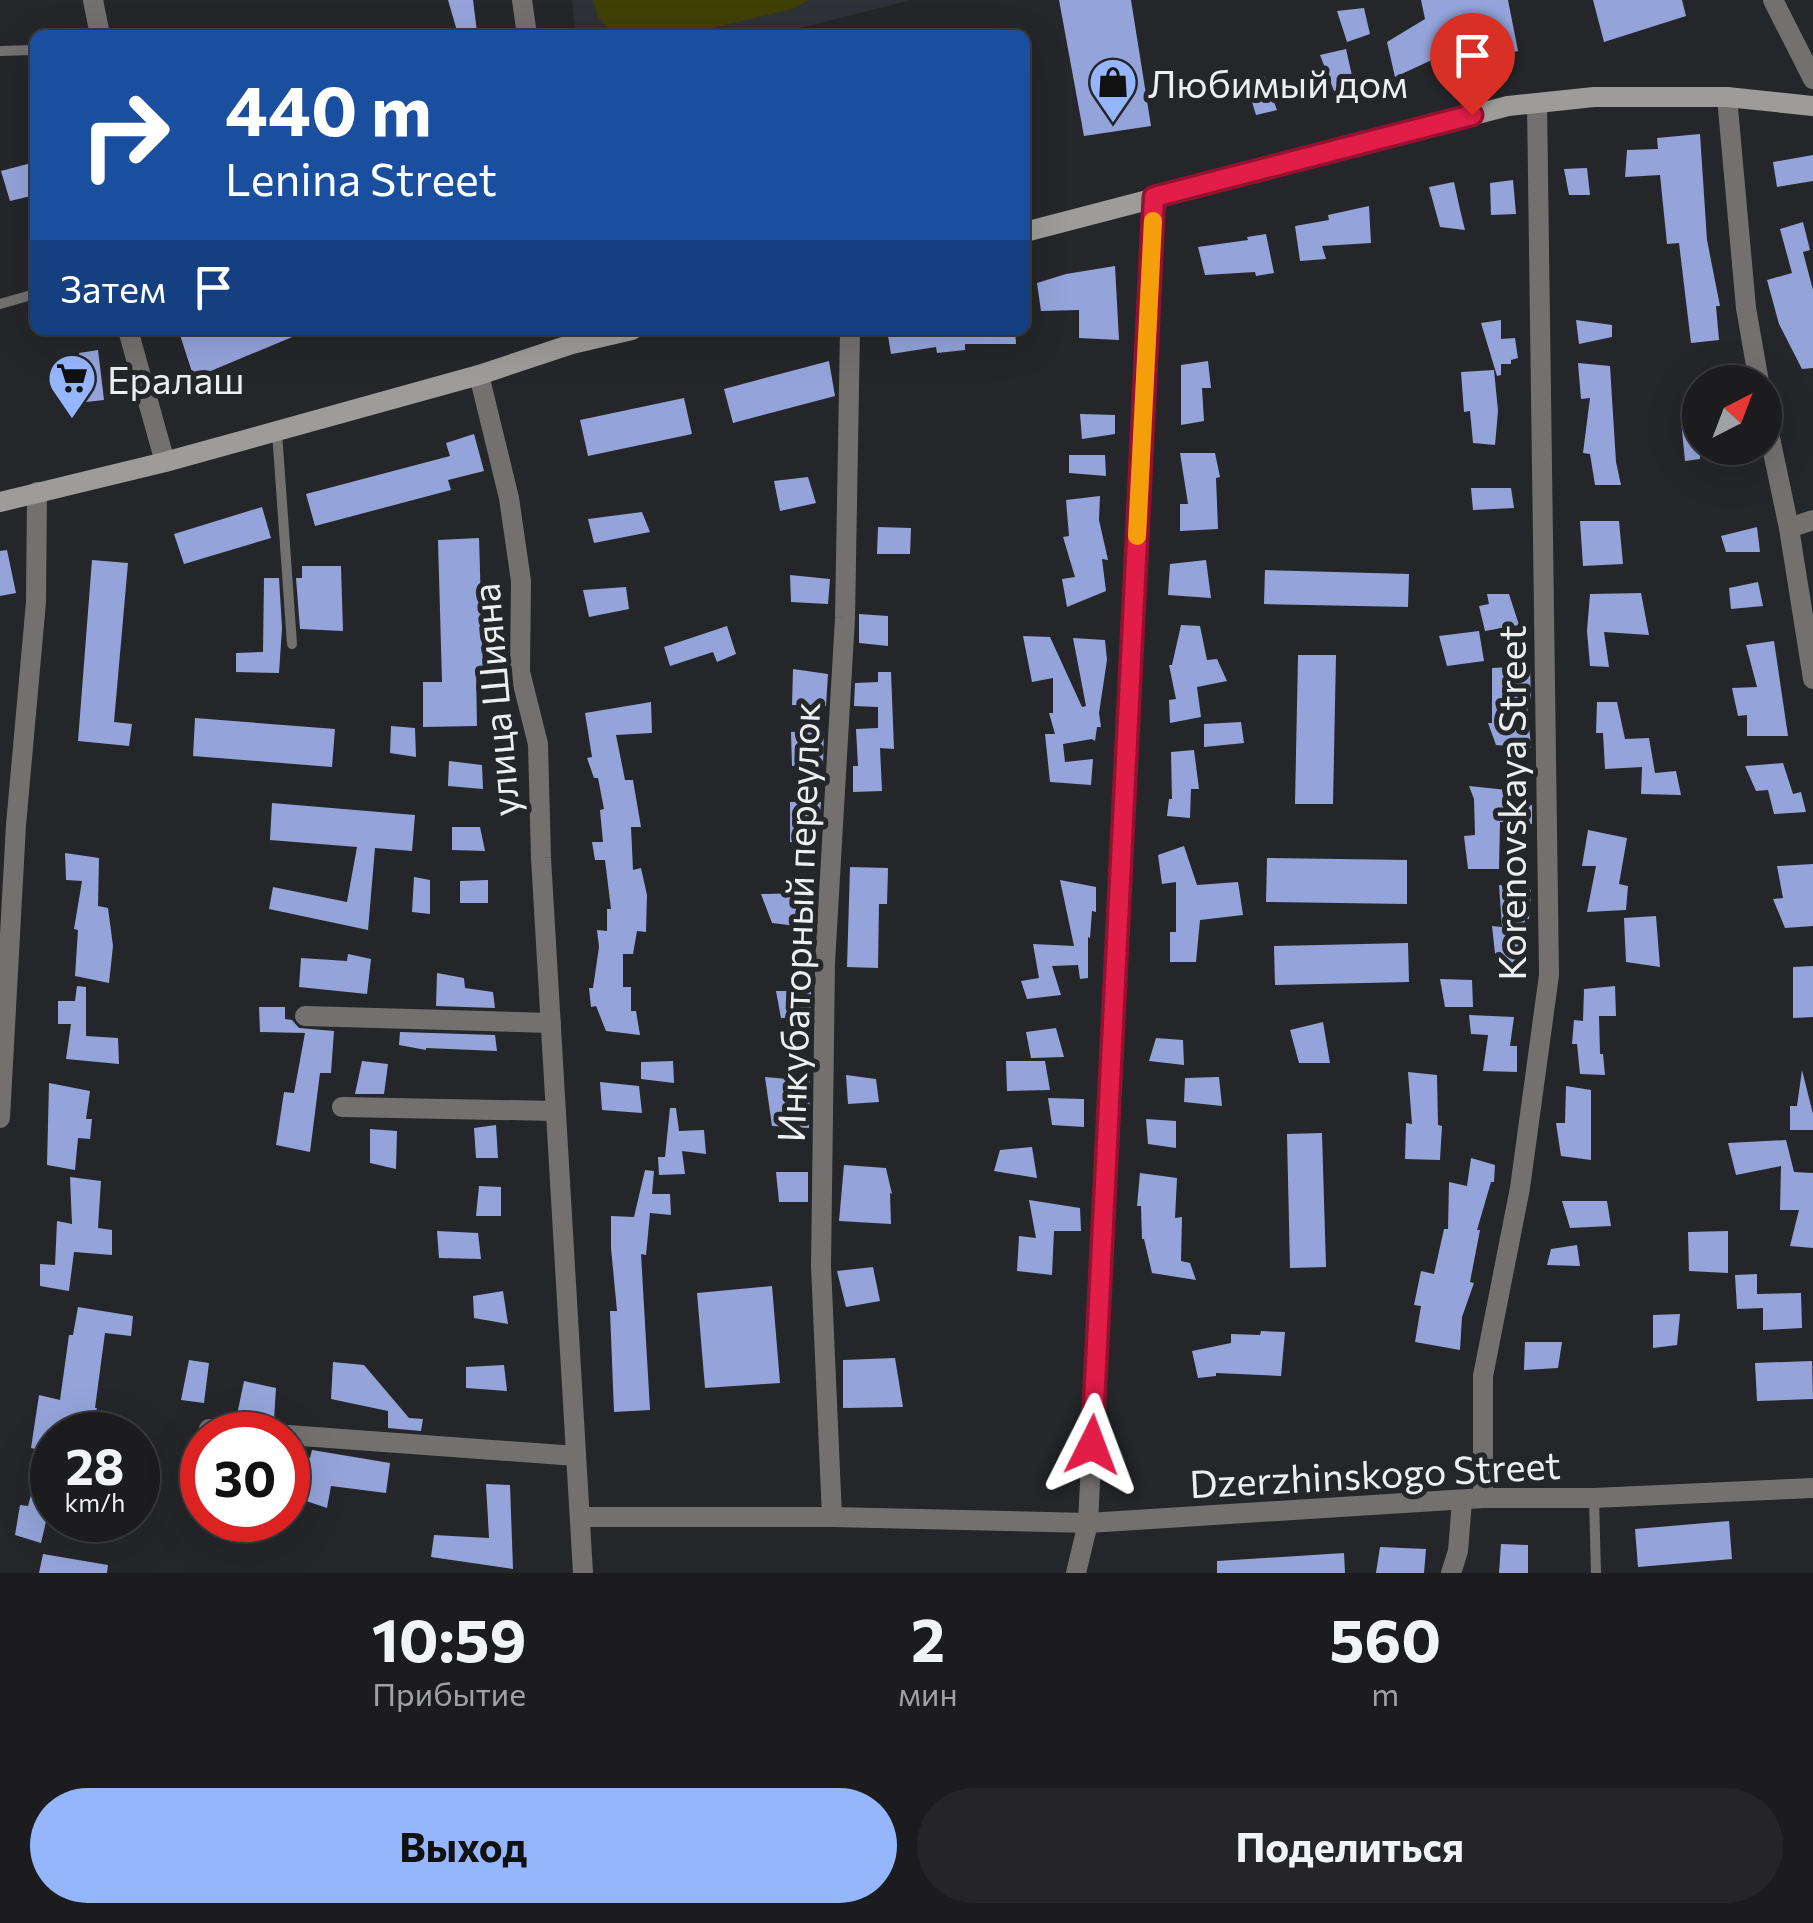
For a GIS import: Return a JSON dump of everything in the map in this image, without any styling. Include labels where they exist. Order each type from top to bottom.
[{"type":"main road","points":[[1030,231],[1508,106],[1594,97],[1727,97],[1813,106]]},
{"type":"main road","points":[[0,502],[165,462],[479,376],[571,337]]},
{"type":"street","points":[[93,0],[99,30]]},
{"type":"street","points":[[522,0],[527,30]]},
{"type":"street","points":[[1773,0],[1813,79]]},
{"type":"street","points":[[1727,97],[1746,308],[1756,365]]},
{"type":"street","name":"Korenovskaya Street","points":[[1451,1573],[1473,1499],[1483,1376],[1520,1188],[1549,975],[1537,103]]},
{"type":"street","points":[[1076,1573],[1088,1523],[1154,197]]},
{"type":"street","points":[[129,335],[165,462]]},
{"type":"street","name":"Инкубаторный переулок","points":[[832,1517],[821,1266],[825,963],[845,618],[850,335]]},
{"type":"street","name":"улица Шияна","points":[[479,376],[509,498],[520,581],[520,672],[538,744],[583,1573]]},
{"type":"street","points":[[1776,465],[1813,678]]},
{"type":"street","points":[[0,1118],[16,825],[36,602],[37,492]]},
{"type":"street","points":[[1789,528],[1813,520]]},
{"type":"street","points":[[305,1016],[551,1023]]},
{"type":"street","points":[[342,1107],[556,1111]]},
{"type":"street","points":[[310,1437],[576,1456]]},
{"type":"street","name":"Dzerzhinskogo Street","points":[[580,1517],[1088,1523],[1473,1499],[1813,1488]]},
{"type":"lane","points":[[0,50],[30,50]]},
{"type":"lane","points":[[0,304],[30,295]]},
{"type":"lane","points":[[277,431],[292,644]]},
{"type":"lane","points":[[1594,1498],[1596,1573]]},
{"type":"shaded area","points":[[572,0],[910,0],[793,30],[575,30]]},
{"type":"shaded area","points":[[593,0],[809,0],[792,9],[705,30],[610,30],[598,17]]},
{"type":"building","points":[[448,0],[473,0],[477,30],[457,30]]},
{"type":"building","points":[[1059,0],[1131,0],[1151,126],[1084,136]]},
{"type":"building","points":[[1421,0],[1508,0],[1518,51],[1436,72],[1434,59],[1395,77],[1387,42],[1425,19]]},
{"type":"building","points":[[1593,0],[1682,0],[1686,16],[1604,42]]},
{"type":"building","points":[[1364,8],[1370,34],[1347,42],[1337,11]]},
{"type":"building","points":[[1346,49],[1355,89],[1336,96],[1320,55]]},
{"type":"building","points":[[1264,76],[1277,110],[1256,115],[1245,79]]},
{"type":"building","points":[[1700,134],[1707,240],[1720,306],[1716,306],[1719,340],[1691,343],[1679,243],[1667,244],[1660,175],[1625,177],[1627,150],[1658,149],[1657,138]]},
{"type":"building","points":[[1813,155],[1813,181],[1777,187],[1773,162]]},
{"type":"building","points":[[30,163],[30,196],[10,201],[1,171]]},
{"type":"building","points":[[1587,168],[1590,195],[1569,195],[1564,169]]},
{"type":"building","points":[[1513,180],[1516,214],[1491,215],[1490,183]]},
{"type":"building","points":[[1454,182],[1465,230],[1440,227],[1429,187]]},
{"type":"building","points":[[1369,206],[1371,243],[1322,246],[1326,259],[1300,261],[1295,226],[1329,220],[1328,215]]},
{"type":"building","points":[[1803,222],[1810,250],[1803,252],[1813,290],[1813,368],[1802,369],[1779,324],[1767,280],[1792,273],[1780,229]]},
{"type":"building","points":[[1266,234],[1274,273],[1205,275],[1198,247]]},
{"type":"building","points":[[1115,266],[1119,340],[1079,338],[1079,310],[1041,311],[1037,283]]},
{"type":"building","points":[[1501,320],[1501,339],[1515,338],[1518,358],[1511,360],[1511,364],[1501,364],[1501,375],[1497,376],[1481,323]]},
{"type":"building","points":[[1576,320],[1612,325],[1612,337],[1579,344]]},
{"type":"building","points":[[180,335],[297,335],[194,378]]},
{"type":"building","points":[[888,335],[1015,335],[1016,344],[965,344],[965,350],[937,353],[936,347],[891,354]]},
{"type":"building","points":[[98,350],[104,400],[86,402],[79,353]]},
{"type":"building","points":[[829,361],[835,396],[733,423],[724,389]]},
{"type":"building","points":[[1208,361],[1211,388],[1202,388],[1204,421],[1181,425],[1181,365]]},
{"type":"building","points":[[1578,363],[1610,366],[1621,485],[1595,485],[1590,454],[1583,453],[1590,398],[1581,399]]},
{"type":"building","points":[[1494,370],[1498,411],[1495,445],[1473,443],[1470,411],[1464,412],[1461,372]]},
{"type":"building","points":[[684,398],[692,434],[588,456],[580,420]]},
{"type":"building","points":[[1080,414],[1115,415],[1115,434],[1082,439]]},
{"type":"building","points":[[474,434],[484,471],[448,480],[451,490],[315,526],[306,494],[450,456],[446,443]]},
{"type":"building","points":[[1180,453],[1215,453],[1220,477],[1216,478],[1218,529],[1180,531],[1180,504],[1188,504]]},
{"type":"building","points":[[1069,455],[1105,455],[1106,476],[1069,473]]},
{"type":"building","points":[[808,477],[816,503],[780,511],[774,481]]},
{"type":"building","points":[[1471,488],[1511,488],[1514,508],[1473,510]]},
{"type":"building","points":[[1100,496],[1099,520],[1108,560],[1102,559],[1106,591],[1067,607],[1062,579],[1075,577],[1063,537],[1069,536],[1066,500]]},
{"type":"building","points":[[262,507],[271,538],[184,564],[174,534]]},
{"type":"building","points":[[642,512],[650,532],[594,543],[588,519]]},
{"type":"building","points":[[1580,521],[1619,521],[1623,564],[1583,566]]},
{"type":"building","points":[[878,527],[911,528],[910,554],[877,554]]},
{"type":"building","points":[[1757,527],[1760,552],[1726,552],[1721,536]]},
{"type":"building","points":[[479,538],[483,671],[476,672],[477,726],[423,727],[423,682],[442,682],[438,540]]},
{"type":"building","points":[[7,550],[16,593],[0,596],[0,551]]},
{"type":"building","points":[[92,560],[128,563],[114,722],[132,724],[129,746],[78,741]]},
{"type":"building","points":[[1206,560],[1211,598],[1168,595],[1170,564]]},
{"type":"building","points":[[302,566],[341,566],[343,631],[300,629],[296,578],[302,578]]},
{"type":"building","points":[[1265,570],[1409,574],[1408,607],[1264,604]]},
{"type":"building","points":[[790,575],[830,579],[828,604],[791,602]]},
{"type":"building","points":[[264,578],[279,578],[279,673],[236,672],[236,653],[263,652]]},
{"type":"building","points":[[1758,582],[1763,606],[1731,609],[1729,588]]},
{"type":"building","points":[[626,587],[629,609],[589,617],[583,590]]},
{"type":"building","points":[[1641,593],[1649,635],[1604,632],[1609,667],[1590,666],[1590,594]]},
{"type":"building","points":[[1487,594],[1509,594],[1519,625],[1485,631],[1479,606],[1489,604]]},
{"type":"building","points":[[859,614],[888,616],[888,646],[859,643]]},
{"type":"building","points":[[1181,625],[1200,626],[1207,660],[1217,659],[1227,681],[1197,687],[1201,717],[1170,723],[1169,700],[1176,699],[1169,665]]},
{"type":"building","points":[[727,626],[736,654],[717,662],[713,652],[670,666],[664,647]]},
{"type":"building","points":[[1479,631],[1484,661],[1447,666],[1439,636]]},
{"type":"building","points":[[1023,636],[1050,637],[1082,707],[1086,706],[1073,638],[1105,640],[1101,727],[1097,727],[1095,741],[1063,744],[1065,762],[1093,759],[1091,785],[1050,782],[1045,734],[1055,734],[1049,713],[1053,713],[1053,678],[1032,682]]},
{"type":"building","points":[[1774,641],[1788,736],[1747,736],[1747,715],[1738,716],[1732,688],[1757,687],[1746,645]]},
{"type":"building","points":[[1298,655],[1336,655],[1333,804],[1295,804]]},
{"type":"building","points":[[1530,666],[1531,701],[1527,702],[1531,748],[1496,745],[1488,723],[1492,723],[1492,668]]},
{"type":"building","points":[[793,669],[828,674],[826,706],[792,705]]},
{"type":"building","points":[[878,672],[891,672],[894,749],[880,748],[882,791],[853,792],[853,766],[858,766],[856,729],[878,728],[878,707],[854,706],[855,683],[878,682]]},
{"type":"building","points":[[651,702],[652,733],[616,735],[625,780],[633,780],[641,827],[631,827],[633,870],[641,868],[647,895],[646,932],[637,931],[633,954],[623,954],[623,987],[631,987],[631,1011],[636,1011],[640,1035],[606,1031],[596,1006],[591,1007],[589,988],[593,988],[599,947],[597,930],[607,931],[607,909],[611,909],[605,860],[595,860],[592,842],[603,842],[600,810],[604,809],[598,778],[594,778],[587,758],[592,757],[585,713]]},
{"type":"building","points":[[1597,702],[1617,702],[1625,739],[1649,738],[1655,773],[1676,771],[1681,795],[1641,794],[1642,767],[1605,769],[1603,733],[1596,733]]},
{"type":"building","points":[[195,718],[335,729],[332,767],[193,756]]},
{"type":"building","points":[[1241,722],[1244,743],[1204,747],[1204,724]]},
{"type":"building","points":[[391,726],[415,728],[416,757],[390,753]]},
{"type":"building","points":[[824,730],[823,765],[792,766],[791,732]]},
{"type":"building","points":[[1194,750],[1199,789],[1191,789],[1190,818],[1167,816],[1172,799],[1171,752]]},
{"type":"building","points":[[449,761],[482,765],[483,789],[448,786]]},
{"type":"building","points":[[1783,763],[1793,794],[1801,792],[1806,812],[1774,814],[1768,790],[1756,791],[1745,766]]},
{"type":"building","points":[[1469,786],[1507,790],[1504,805],[1532,805],[1532,824],[1500,822],[1499,869],[1468,869],[1464,836],[1475,835],[1474,799]]},
{"type":"building","points":[[790,802],[821,802],[818,845],[790,842]]},
{"type":"building","points":[[272,803],[415,815],[412,851],[375,848],[368,930],[269,909],[273,887],[347,902],[357,847],[270,840]]},
{"type":"building","points":[[452,827],[480,827],[485,851],[452,850]]},
{"type":"building","points":[[1588,830],[1627,838],[1619,884],[1628,886],[1626,910],[1587,912],[1596,866],[1582,866]]},
{"type":"building","points":[[1184,846],[1197,885],[1238,882],[1243,915],[1200,920],[1196,962],[1170,962],[1170,932],[1176,932],[1176,882],[1162,884],[1158,855]]},
{"type":"building","points":[[65,853],[99,858],[98,906],[108,908],[113,946],[109,983],[75,976],[78,930],[74,929],[82,881],[66,880]]},
{"type":"building","points":[[1267,858],[1407,860],[1407,904],[1266,902]]},
{"type":"building","points":[[1813,864],[1813,926],[1785,928],[1773,899],[1783,898],[1777,866]]},
{"type":"building","points":[[850,867],[888,868],[887,904],[879,904],[878,968],[847,967]]},
{"type":"building","points":[[414,877],[430,880],[430,914],[412,912]]},
{"type":"building","points":[[488,880],[488,903],[460,903],[460,881]]},
{"type":"building","points":[[1060,880],[1096,887],[1096,912],[1092,911],[1088,937],[1088,978],[1080,979],[1078,965],[1052,966],[1061,995],[1027,999],[1021,981],[1039,978],[1033,944],[1074,946]]},
{"type":"building","points":[[1499,885],[1531,890],[1522,964],[1496,962],[1492,926],[1502,927]]},
{"type":"building","points":[[814,893],[813,928],[772,923],[761,894]]},
{"type":"building","points":[[1656,916],[1660,967],[1626,962],[1624,918]]},
{"type":"building","points":[[1408,943],[1409,982],[1275,985],[1274,946]]},
{"type":"building","points":[[348,954],[371,959],[367,994],[299,987],[301,958],[347,961]]},
{"type":"building","points":[[1813,966],[1813,1017],[1793,1018],[1793,967]]},
{"type":"building","points":[[437,973],[464,978],[465,988],[493,992],[495,1008],[436,1006]]},
{"type":"building","points":[[1440,979],[1472,980],[1473,1007],[1445,1007]]},
{"type":"building","points":[[77,986],[86,987],[86,1036],[118,1038],[119,1064],[66,1059],[71,1024],[58,1024],[58,1001],[75,1001]]},
{"type":"building","points":[[1615,986],[1616,1016],[1599,1016],[1605,1075],[1580,1074],[1577,1044],[1572,1044],[1574,1020],[1583,1021],[1584,989]]},
{"type":"building","points":[[776,991],[811,991],[811,1018],[781,1018]]},
{"type":"building","points":[[259,1007],[285,1007],[285,1019],[299,1028],[334,1031],[331,1073],[320,1073],[310,1152],[276,1145],[284,1092],[294,1093],[305,1033],[260,1032]]},
{"type":"building","points":[[1469,1015],[1514,1017],[1510,1046],[1517,1046],[1517,1072],[1483,1071],[1488,1035],[1471,1034]]},
{"type":"building","points":[[1323,1022],[1330,1063],[1299,1063],[1290,1030]]},
{"type":"building","points":[[1056,1028],[1064,1057],[1031,1058],[1026,1032]]},
{"type":"building","points":[[400,1032],[495,1035],[497,1051],[426,1050],[399,1045]]},
{"type":"building","points":[[1156,1038],[1183,1040],[1184,1065],[1149,1061]]},
{"type":"building","points":[[362,1061],[388,1064],[384,1094],[355,1094]]},
{"type":"building","points":[[673,1061],[674,1083],[641,1079],[641,1062]]},
{"type":"building","points":[[1006,1061],[1045,1061],[1050,1090],[1007,1091]]},
{"type":"building","points":[[1802,1070],[1813,1130],[1790,1130],[1790,1106],[1797,1106]]},
{"type":"building","points":[[1408,1072],[1437,1075],[1438,1125],[1442,1126],[1440,1160],[1405,1159],[1406,1123],[1412,1124]]},
{"type":"building","points":[[846,1075],[876,1079],[879,1102],[848,1104]]},
{"type":"building","points":[[765,1077],[810,1081],[809,1128],[772,1126]]},
{"type":"building","points":[[1219,1077],[1222,1106],[1184,1102],[1185,1078]]},
{"type":"building","points":[[600,1082],[639,1086],[642,1113],[602,1110]]},
{"type":"building","points":[[49,1083],[90,1091],[86,1119],[92,1119],[90,1139],[78,1138],[75,1170],[47,1165]]},
{"type":"building","points":[[1566,1086],[1591,1090],[1591,1160],[1561,1156],[1556,1123],[1565,1123]]},
{"type":"building","points":[[1048,1098],[1084,1099],[1084,1127],[1052,1125]]},
{"type":"building","points":[[670,1108],[676,1108],[679,1131],[704,1130],[706,1154],[682,1151],[685,1174],[659,1175],[658,1157],[665,1157]]},
{"type":"building","points":[[1146,1119],[1176,1121],[1176,1148],[1148,1144]]},
{"type":"building","points":[[496,1125],[498,1158],[476,1158],[474,1128]]},
{"type":"building","points":[[370,1129],[397,1131],[396,1169],[370,1163]]},
{"type":"building","points":[[1322,1133],[1326,1267],[1290,1268],[1287,1134]]},
{"type":"building","points":[[1786,1140],[1794,1172],[1813,1173],[1813,1248],[1790,1246],[1799,1210],[1780,1210],[1781,1166],[1736,1175],[1728,1143]]},
{"type":"building","points":[[1032,1147],[1037,1178],[994,1171],[1000,1150]]},
{"type":"building","points":[[1471,1158],[1495,1165],[1494,1182],[1477,1230],[1470,1282],[1474,1283],[1462,1317],[1460,1350],[1415,1342],[1421,1306],[1414,1305],[1421,1271],[1434,1274],[1444,1229],[1448,1229],[1449,1182],[1467,1186]]},
{"type":"building","points":[[844,1165],[886,1168],[892,1194],[891,1224],[839,1221]]},
{"type":"building","points":[[645,1170],[654,1171],[652,1194],[670,1194],[671,1215],[650,1213],[646,1255],[641,1254],[650,1410],[614,1412],[610,1311],[617,1311],[611,1216],[634,1217]]},
{"type":"building","points":[[776,1172],[808,1172],[808,1202],[779,1202]]},
{"type":"building","points":[[1140,1173],[1177,1178],[1175,1218],[1182,1217],[1181,1261],[1190,1263],[1196,1280],[1152,1273],[1142,1239],[1141,1206],[1137,1206]]},
{"type":"building","points":[[70,1177],[101,1181],[98,1228],[112,1230],[112,1255],[74,1252],[69,1291],[40,1286],[40,1264],[55,1265],[57,1221],[72,1224]]},
{"type":"building","points":[[479,1186],[501,1187],[501,1216],[476,1216]]},
{"type":"building","points":[[1029,1200],[1080,1208],[1081,1231],[1054,1231],[1052,1275],[1017,1271],[1019,1236],[1036,1238]]},
{"type":"building","points":[[1562,1201],[1607,1201],[1611,1226],[1570,1228]]},
{"type":"building","points":[[437,1231],[478,1233],[481,1259],[439,1258]]},
{"type":"building","points":[[1728,1231],[1728,1273],[1689,1271],[1688,1232]]},
{"type":"building","points":[[1577,1245],[1580,1266],[1547,1265],[1551,1249]]},
{"type":"building","points":[[873,1267],[880,1301],[846,1307],[837,1271]]},
{"type":"building","points":[[1757,1274],[1757,1294],[1801,1293],[1802,1328],[1763,1330],[1763,1308],[1737,1309],[1735,1275]]},
{"type":"building","points":[[772,1286],[780,1383],[705,1388],[697,1293]]},
{"type":"building","points":[[503,1291],[508,1324],[474,1318],[473,1296]]},
{"type":"building","points":[[78,1307],[133,1316],[131,1336],[105,1333],[96,1412],[36,1412],[39,1395],[60,1400],[69,1335],[73,1335]]},
{"type":"building","points":[[1680,1314],[1677,1345],[1653,1348],[1653,1315]]},
{"type":"building","points":[[1261,1331],[1285,1332],[1281,1376],[1216,1373],[1198,1378],[1192,1351],[1231,1343],[1231,1334],[1260,1335]]},
{"type":"building","points":[[1525,1342],[1562,1342],[1558,1368],[1524,1370]]},
{"type":"building","points":[[895,1358],[903,1407],[843,1408],[843,1360]]},
{"type":"building","points":[[189,1360],[209,1363],[204,1403],[181,1400]]},
{"type":"building","points":[[1812,1361],[1813,1399],[1757,1401],[1755,1363]]},
{"type":"building","points":[[333,1362],[364,1365],[409,1418],[423,1419],[421,1431],[388,1428],[388,1411],[331,1399]]},
{"type":"building","points":[[504,1365],[507,1391],[466,1388],[466,1367]]},
{"type":"building","points":[[244,1381],[276,1388],[274,1412],[238,1412]]},
{"type":"building","points":[[312,1450],[390,1463],[386,1493],[331,1486],[327,1508],[310,1502]]},
{"type":"building","points":[[486,1484],[510,1485],[513,1569],[431,1557],[434,1535],[489,1538]]},
{"type":"building","points":[[30,1499],[30,1540],[15,1535],[20,1505],[28,1506]]},
{"type":"building","points":[[1729,1521],[1732,1559],[1638,1567],[1635,1529]]},
{"type":"building","points":[[1501,1544],[1528,1545],[1528,1573],[1499,1573]]},
{"type":"building","points":[[1380,1547],[1426,1549],[1424,1573],[1376,1573]]},
{"type":"building","points":[[1344,1553],[1345,1573],[1217,1573],[1217,1561]]},
{"type":"building","points":[[43,1554],[108,1565],[107,1573],[39,1573]]},
{"type":"slow traffic","points":[[1137,536],[1153,221]]},
{"type":"place","name":"Любимый дом","points":[[1113,124]]},
{"type":"place","name":"Ералаш","points":[[72,420]]},
{"type":"route","points":[[1092,1445],[1154,197],[1472,115]]}]
